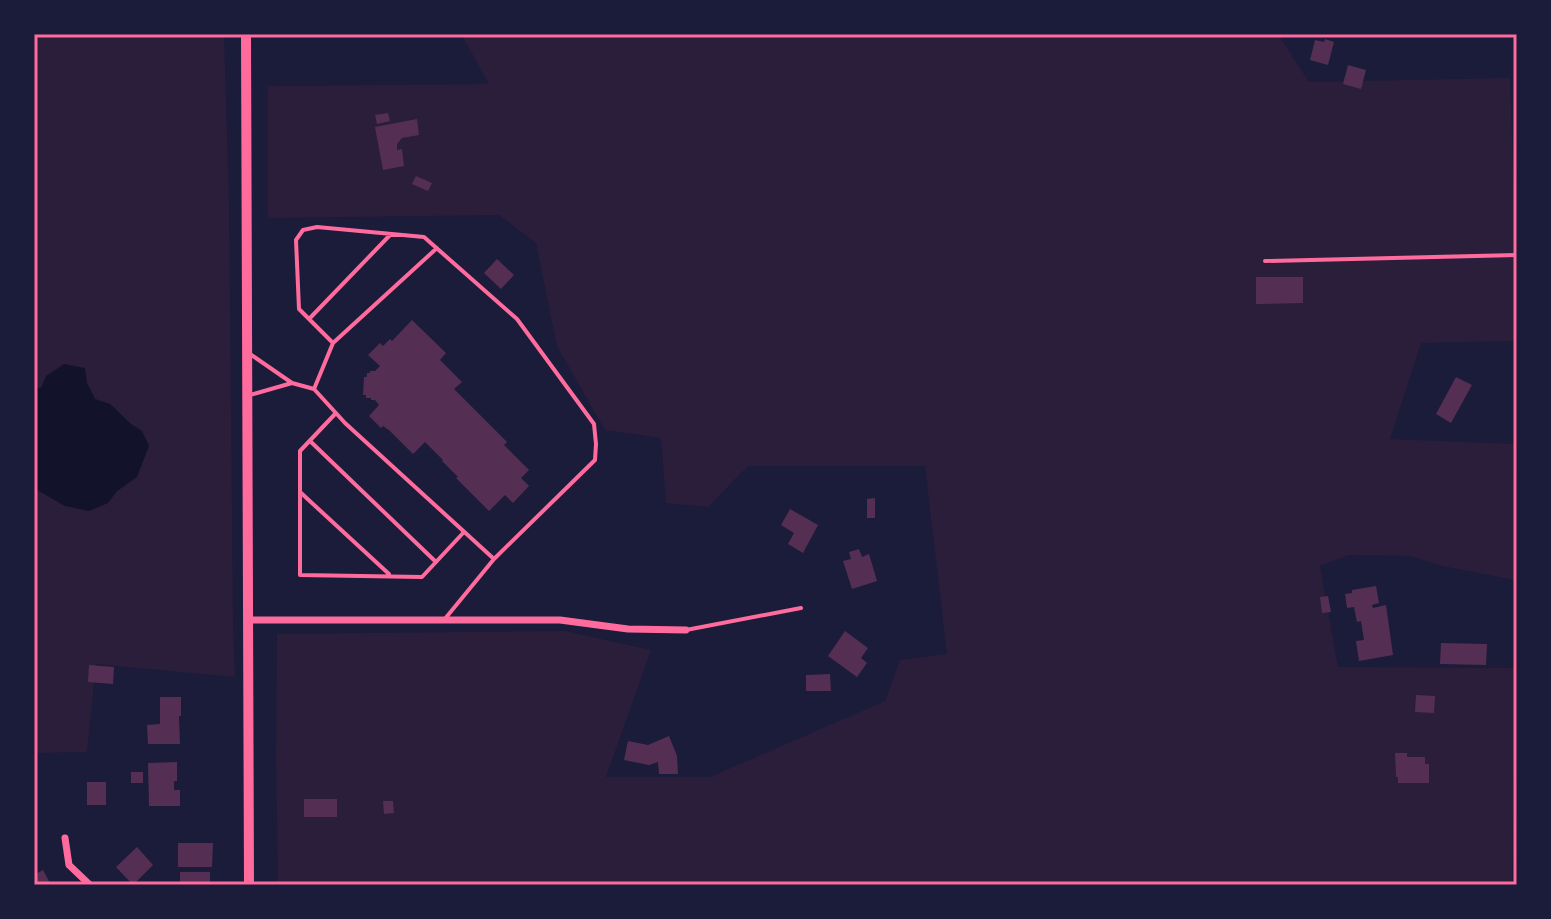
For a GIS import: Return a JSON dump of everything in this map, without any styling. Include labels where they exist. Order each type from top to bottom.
[{"type":"main road","points":[[246,34],[249,885]]},
{"type":"street","points":[[249,620],[560,620],[628,629],[686,630]]},
{"type":"street","points":[[65,838],[69,865],[90,885]]},
{"type":"lane","points":[[333,343],[299,309],[296,240],[303,230],[317,227],[424,237],[517,319],[594,424],[595,460],[494,559],[444,620]]},
{"type":"lane","points":[[309,319],[391,234]]},
{"type":"lane","points":[[314,389],[333,343],[437,248]]},
{"type":"lane","points":[[1265,261],[1517,255]]},
{"type":"lane","points":[[248,353],[292,383],[314,389],[494,559]]},
{"type":"lane","points":[[248,395],[292,383]]},
{"type":"lane","points":[[336,413],[300,451],[300,575],[422,577],[464,532]]},
{"type":"lane","points":[[310,441],[436,562]]},
{"type":"lane","points":[[300,492],[391,576]]},
{"type":"lane","points":[[686,630],[801,608]]},
{"type":"shaded area","points":[[34,34],[224,34],[235,677],[96,664],[87,752],[36,753],[34,488],[65,506],[107,503],[117,491],[137,477],[142,431],[110,404],[95,399],[87,383],[34,388]]},
{"type":"shaded area","points":[[461,34],[1278,34],[1309,82],[1510,78],[1516,341],[1421,343],[1390,439],[1513,444],[1515,580],[1442,566],[1410,556],[1349,555],[1320,566],[1338,667],[1515,668],[1512,885],[278,885],[277,634],[565,631],[651,650],[606,777],[710,777],[885,701],[900,660],[947,654],[925,466],[748,466],[708,507],[666,503],[661,438],[605,430],[557,346],[536,243],[499,215],[268,218],[268,86],[489,84]]},
{"type":"shaded area","points":[[64,364],[85,368],[87,383],[95,399],[110,404],[142,431],[149,446],[137,477],[117,491],[108,503],[89,511],[65,506],[34,488],[34,388],[41,388],[46,376]]},
{"type":"building","points":[[1325,39],[1334,42],[1328,65],[1310,60],[1315,40],[1324,42]]},
{"type":"building","points":[[1348,65],[1366,70],[1361,89],[1343,84]]},
{"type":"building","points":[[388,113],[390,121],[377,124],[375,115]]},
{"type":"building","points":[[417,119],[419,135],[402,138],[397,144],[397,150],[402,149],[404,166],[383,170],[375,127]]},
{"type":"building","points":[[416,176],[432,183],[428,191],[412,184]]},
{"type":"building","points":[[497,259],[514,275],[501,289],[484,273]]},
{"type":"building","points":[[1256,277],[1303,277],[1303,303],[1256,304]]},
{"type":"building","points":[[412,320],[446,353],[440,360],[462,382],[454,389],[507,442],[504,445],[529,470],[521,478],[529,486],[513,503],[505,495],[489,511],[425,442],[413,454],[369,416],[379,405],[363,395],[364,377],[380,366],[368,355],[380,343],[383,346],[390,339],[392,341]]},
{"type":"building","points":[[1456,377],[1472,385],[1451,423],[1436,414]]},
{"type":"building","points":[[875,498],[875,518],[867,518],[867,499]]},
{"type":"building","points":[[790,509],[818,525],[803,553],[788,544],[794,533],[781,525]]},
{"type":"building","points":[[859,549],[862,557],[869,554],[877,581],[852,589],[843,561],[851,559],[849,552]]},
{"type":"building","points":[[1376,586],[1379,603],[1372,605],[1373,608],[1386,605],[1393,655],[1359,661],[1356,641],[1364,640],[1361,621],[1357,622],[1354,607],[1347,608],[1345,594]]},
{"type":"building","points":[[1328,596],[1331,612],[1322,613],[1320,597]]},
{"type":"building","points":[[845,631],[868,648],[861,658],[867,663],[857,677],[828,656]]},
{"type":"building","points":[[1441,643],[1487,644],[1486,665],[1440,664]]},
{"type":"building","points":[[89,665],[114,667],[113,684],[88,682]]},
{"type":"building","points":[[830,674],[831,691],[806,691],[806,675]]},
{"type":"building","points":[[1416,695],[1435,696],[1434,713],[1415,712]]},
{"type":"building","points":[[160,697],[181,697],[180,744],[148,744],[147,725],[160,724]]},
{"type":"building","points":[[669,736],[677,756],[678,774],[659,774],[658,762],[649,765],[624,760],[628,741],[648,745]]},
{"type":"building","points":[[1395,753],[1425,757],[1425,764],[1429,764],[1429,783],[1398,783]]},
{"type":"building","points":[[177,762],[174,790],[180,790],[180,806],[149,806],[148,763]]},
{"type":"building","points":[[131,772],[143,772],[143,783],[131,783]]},
{"type":"building","points":[[87,782],[106,782],[106,805],[87,805]]},
{"type":"building","points":[[304,799],[337,799],[337,817],[304,817]]},
{"type":"building","points":[[383,801],[393,801],[394,813],[384,814]]},
{"type":"building","points":[[178,843],[213,843],[212,867],[178,867]]},
{"type":"building","points":[[137,847],[153,865],[133,885],[116,867]]},
{"type":"building","points":[[43,870],[51,885],[34,885],[34,875]]},
{"type":"building","points":[[180,872],[210,872],[210,885],[180,885]]}]
